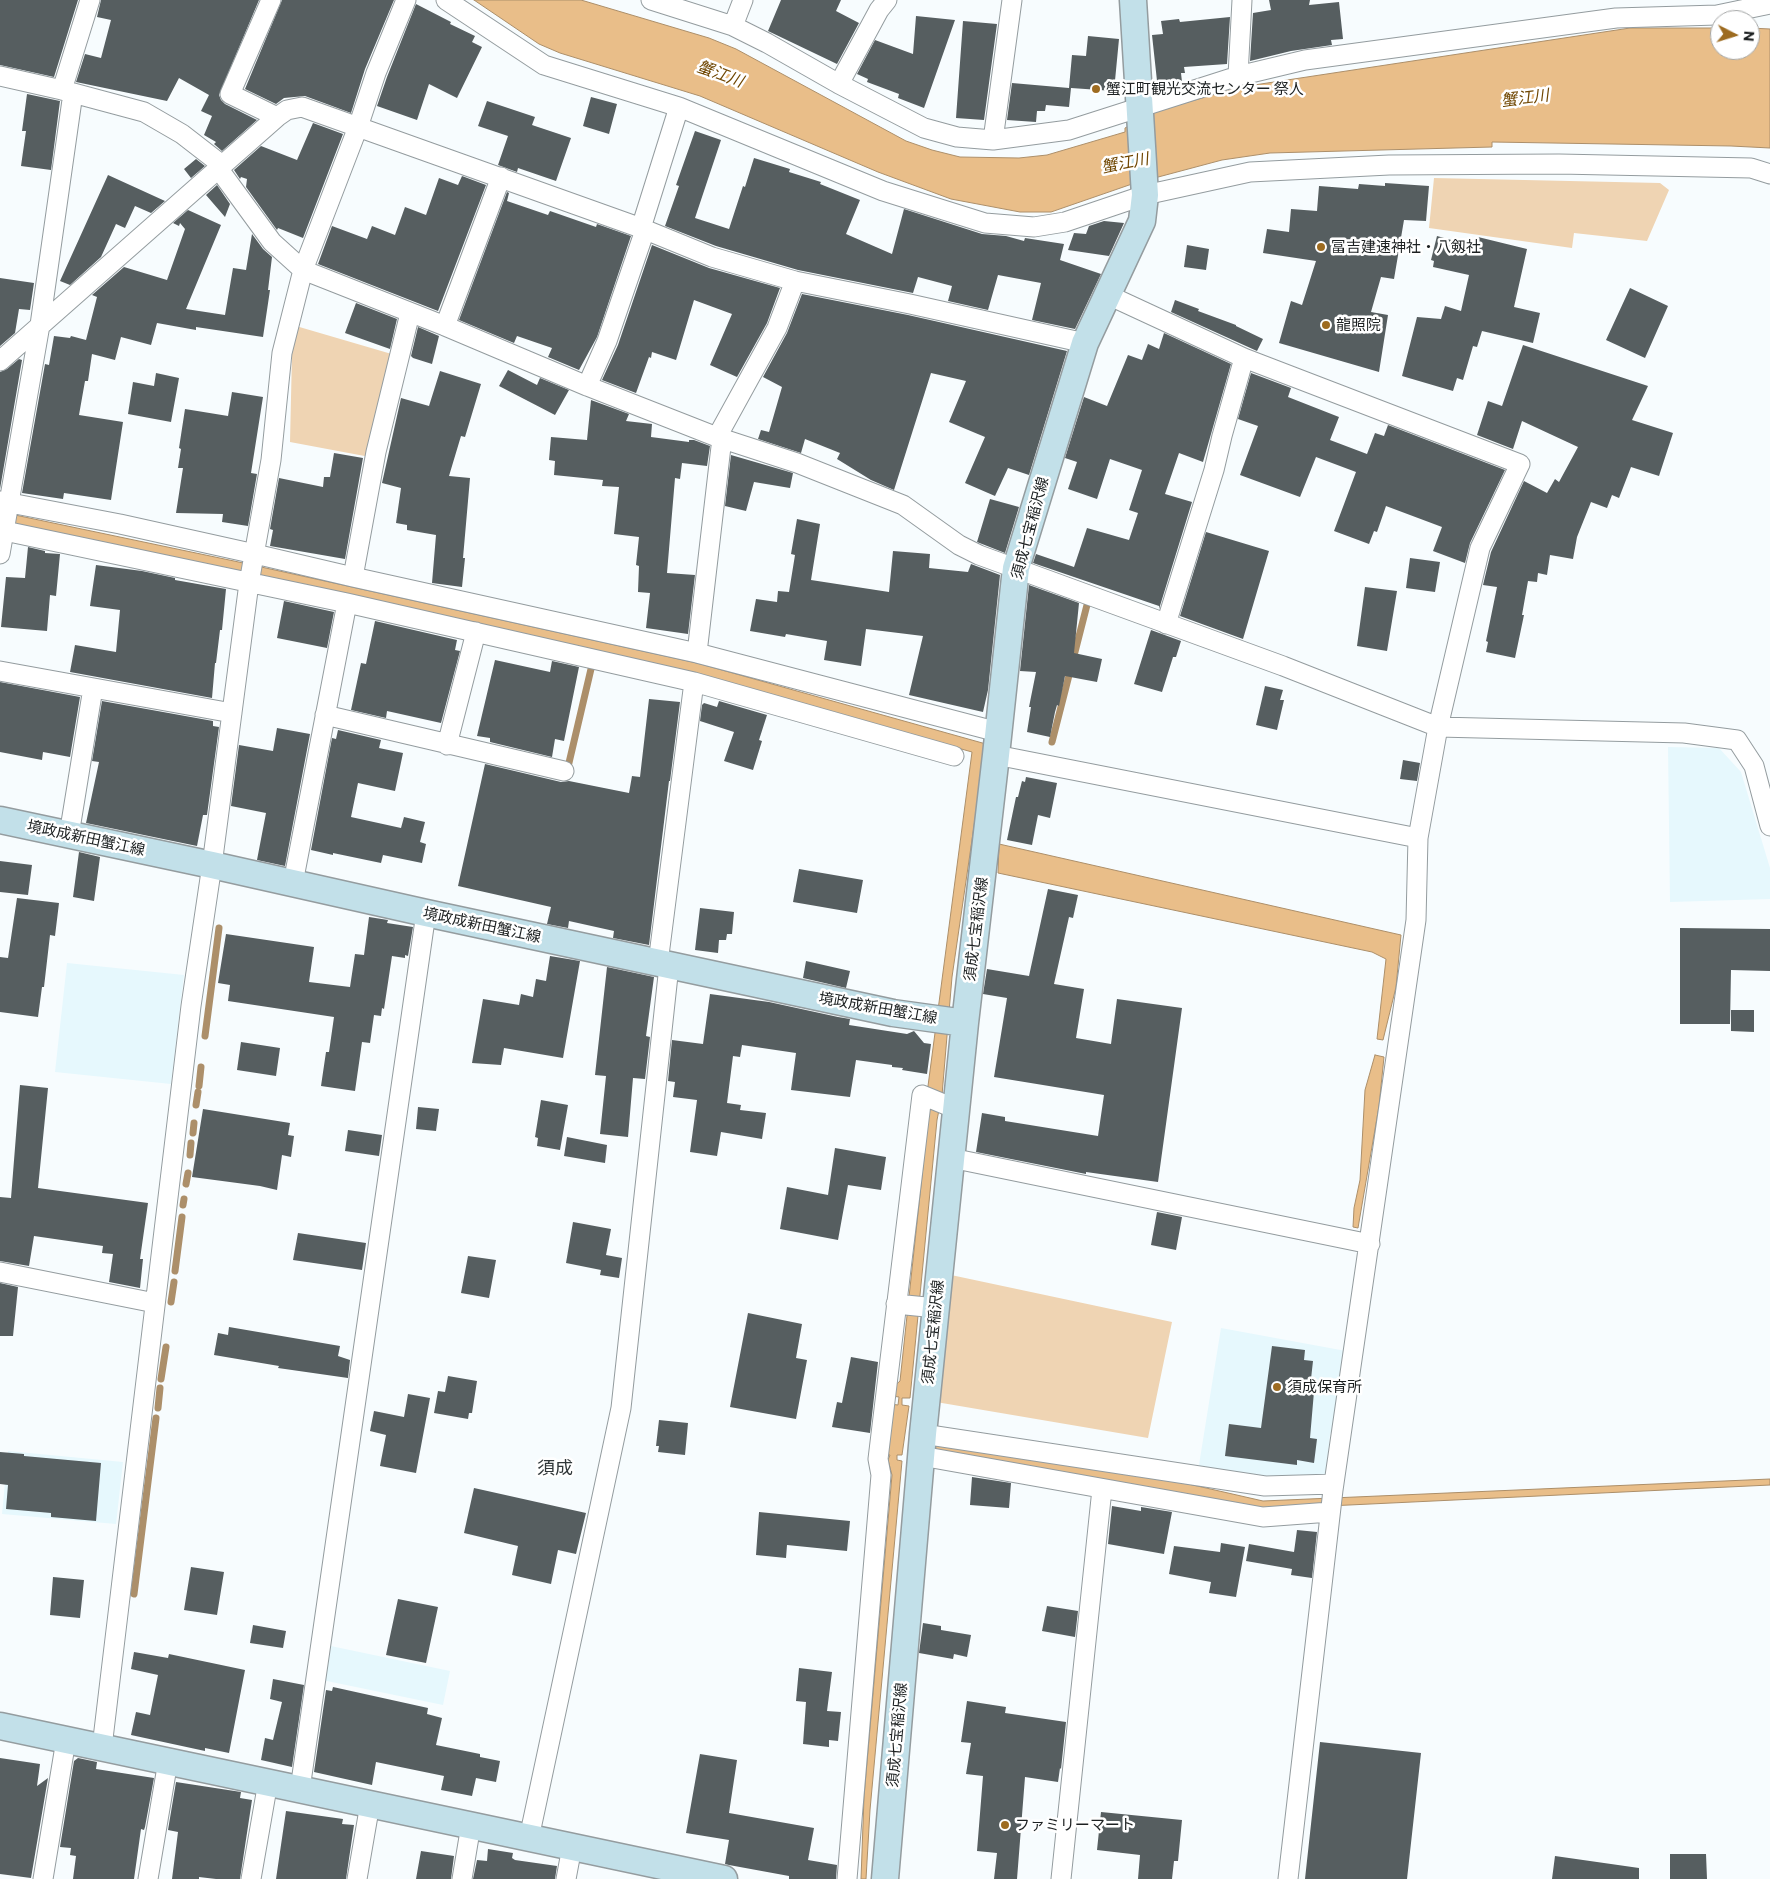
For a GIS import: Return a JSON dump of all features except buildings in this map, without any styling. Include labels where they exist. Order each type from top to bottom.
[{"type":"main road","name":"須成七宝稲沢線","points":[[885,1879],[922,1445],[929,1308],[951,1158],[941,1103],[948,1020],[997,743],[1016,568],[1085,344],[1142,221],[1145,192],[1133,0]]},
{"type":"main road","name":"境政成新田蟹江線","points":[[0,820],[884,1011],[948,1020]]},
{"type":"main road","points":[[0,1726],[572,1847],[673,1874],[724,1879]]},
{"type":"street","points":[[0,554],[4,516],[40,325],[67,92],[90,0]]},
{"type":"street","points":[[270,0],[230,94],[277,117]]},
{"type":"street","points":[[102,1747],[190,1006],[212,865],[252,569],[271,460],[282,353],[303,270],[358,127],[376,73],[406,0]]},
{"type":"street","points":[[446,0],[544,65],[679,107],[883,191],[985,223],[1034,227],[1065,222],[1145,192],[1250,172],[1388,165],[1559,164],[1751,168],[1770,174]]},
{"type":"street","points":[[651,0],[733,26],[924,128],[957,137],[993,140],[1069,130],[1238,76],[1305,60],[1616,18],[1717,15],[1770,4]]},
{"type":"street","points":[[733,26],[744,0]]},
{"type":"street","points":[[839,84],[879,10],[887,0]]},
{"type":"street","points":[[993,140],[1012,0]]},
{"type":"street","points":[[1238,76],[1242,0]]},
{"type":"street","points":[[0,76],[144,112],[182,134],[220,167],[272,242],[303,270],[719,438],[797,463],[903,505],[959,544],[979,555],[1283,666],[1438,727],[1684,733],[1737,740],[1754,766],[1770,826]]},
{"type":"street","points":[[0,360],[277,117],[287,110],[302,107],[501,177],[643,229],[712,257],[795,281],[910,304],[1085,344]]},
{"type":"street","points":[[587,386],[607,341],[679,107]]},
{"type":"street","points":[[445,326],[501,177]]},
{"type":"street","points":[[698,654],[719,438],[777,328],[795,281]]},
{"type":"street","points":[[1108,295],[1244,358],[1520,464],[1480,548],[1438,727],[1418,838],[1416,920],[1332,1499],[1288,1879]]},
{"type":"street","points":[[353,577],[376,452],[410,313]]},
{"type":"street","points":[[1166,624],[1214,470],[1244,358]]},
{"type":"street","points":[[4,516],[120,524],[347,603],[694,682],[954,756]]},
{"type":"street","points":[[4,516],[252,569],[353,577],[698,654],[997,743],[1418,838]]},
{"type":"street","points":[[293,883],[347,603]]},
{"type":"street","points":[[447,745],[476,632]]},
{"type":"street","points":[[0,671],[232,713]]},
{"type":"street","points":[[529,1838],[621,1408],[663,964],[694,682]]},
{"type":"street","points":[[69,835],[93,688]]},
{"type":"street","points":[[325,715],[564,771]]},
{"type":"street","points":[[300,1789],[426,913]]},
{"type":"street","points":[[847,1879],[881,1475],[878,1458],[922,1095],[941,1103]]},
{"type":"street","points":[[951,1158],[1370,1244]]},
{"type":"street","points":[[0,1272],[155,1302]]},
{"type":"street","points":[[898,1305],[929,1308]]},
{"type":"street","points":[[922,1445],[1265,1486],[1332,1499]]},
{"type":"street","points":[[922,1445],[1102,1489],[1263,1517],[1332,1499]]},
{"type":"street","points":[[1061,1879],[1102,1489]]},
{"type":"street","points":[[43,1879],[66,1740]]},
{"type":"street","points":[[148,1879],[168,1761]]},
{"type":"street","points":[[252,1879],[268,1782]]},
{"type":"street","points":[[357,1879],[370,1804]]},
{"type":"street","points":[[462,1879],[471,1826]]},
{"type":"street","points":[[566,1879],[572,1847]]},
{"type":"shaded area","points":[[1434,178],[1660,183],[1669,190],[1647,241],[1574,233],[1572,248],[1429,228]]},
{"type":"shaded area","points":[[296,326],[395,355],[370,457],[290,442],[292,354]]},
{"type":"shaded area","points":[[1668,747],[1719,748],[1741,772],[1770,868],[1770,899],[1670,902]]},
{"type":"shaded area","points":[[67,963],[184,975],[171,1084],[55,1072]]},
{"type":"shaded area","points":[[951,1275],[1172,1322],[1148,1438],[936,1402]]},
{"type":"shaded area","name":"須成保育所","points":[[1221,1328],[1346,1351],[1337,1424],[1330,1434],[1325,1483],[1198,1471]]},
{"type":"shaded area","points":[[8,1451],[123,1462],[116,1524],[2,1514]]},
{"type":"shaded area","points":[[326,1645],[450,1671],[443,1705],[322,1680]]},
{"type":"water","name":"蟹江川","points":[[474,0],[581,0],[709,38],[736,49],[906,141],[960,157],[1019,158],[1047,155],[1125,132],[1125,128],[1156,111],[1241,87],[1630,28],[1710,28],[1710,60],[1760,60],[1760,28],[1770,29],[1770,148],[1492,142],[1492,147],[1270,153],[1222,160],[1132,184],[1051,212],[1020,212],[951,199],[878,172],[700,96],[560,53],[539,44]]},
{"type":"water","points":[[15,515],[697,663],[986,744],[952,977],[942,1095],[937,1120],[910,1398],[902,1398],[902,1405],[909,1406],[902,1455],[897,1455],[897,1460],[902,1461],[870,1810],[866,1879],[861,1879],[864,1797],[892,1475],[888,1460],[890,1455],[884,1454],[890,1404],[898,1405],[899,1397],[892,1396],[892,1388],[900,1381],[928,1120],[928,1086],[972,752],[696,674],[0,522]]},
{"type":"water","points":[[999,844],[1401,935],[1396,987],[1383,1040],[1377,1039],[1386,959],[1372,952],[998,873]]},
{"type":"water","points":[[1375,1055],[1384,1057],[1379,1106],[1358,1228],[1353,1227],[1354,1208],[1360,1180],[1365,1090]]},
{"type":"water","points":[[934,1445],[1171,1480],[1263,1501],[1770,1479],[1770,1485],[1265,1509],[933,1455]]},
{"type":"waterway","points":[[1052,742],[1088,601]]},
{"type":"waterway","points":[[568,767],[591,669]]},
{"type":"waterway","points":[[205,1036],[219,928]]},
{"type":"waterway","points":[[199,1086],[201,1067]]},
{"type":"waterway","points":[[196,1105],[198,1092]]},
{"type":"waterway","points":[[193,1133],[194,1123]]},
{"type":"waterway","points":[[190,1155],[191,1143]]},
{"type":"waterway","points":[[186,1184],[188,1173]]},
{"type":"waterway","points":[[183,1205],[184,1199]]},
{"type":"waterway","points":[[175,1271],[182,1217]]},
{"type":"waterway","points":[[171,1302],[174,1282]]},
{"type":"waterway","points":[[161,1379],[166,1347]]},
{"type":"waterway","points":[[158,1408],[160,1388]]},
{"type":"waterway","points":[[134,1594],[156,1418]]},
{"type":"place","name":"蟹江町観光交流センター 祭人","points":[[1096,89]]},
{"type":"place","name":"冨吉建速神社・八剱社","points":[[1321,247]]},
{"type":"place","name":"龍照院","points":[[1326,325]]},
{"type":"place","name":"須成保育所","points":[[1277,1387]]},
{"type":"place","name":"ファミリーマート","points":[[1005,1825]]},
{"type":"district","name":"須成","points":[[555,1468]]}]
